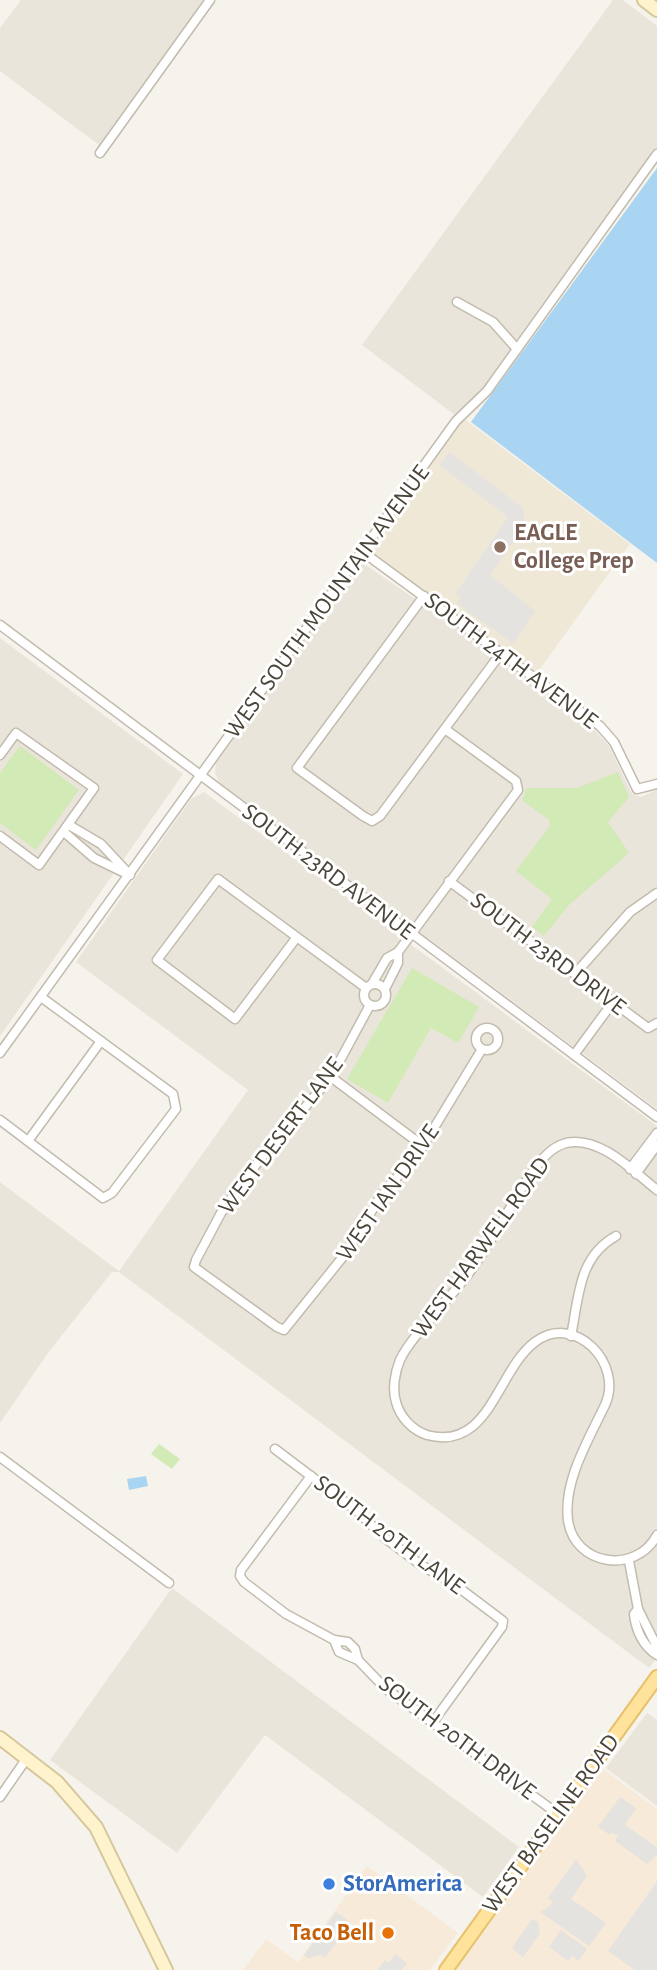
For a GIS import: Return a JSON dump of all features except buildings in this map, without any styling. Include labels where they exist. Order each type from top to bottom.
[{"type":"main road","points":[[644,0],[657,9]]},
{"type":"main road","name":"WEST BASELINE ROAD","points":[[446,1970],[657,1677]]},
{"type":"main road","points":[[0,1738],[69,1794],[96,1827],[166,1970]]},
{"type":"street","points":[[100,153],[210,0]]},
{"type":"street","name":"WEST SOUTH MOUNTAIN AVENUE","points":[[0,1053],[456,422],[487,391],[657,154]]},
{"type":"street","points":[[457,302],[493,322],[517,349]]},
{"type":"street","name":"SOUTH 24TH AVENUE","points":[[363,552],[608,734],[636,789],[657,784]]},
{"type":"street","points":[[424,596],[297,768],[372,821],[501,653]]},
{"type":"street","name":"SOUTH 23RD AVENUE","points":[[0,625],[657,1117]]},
{"type":"street","points":[[398,952],[399,958],[385,989],[384,1002],[378,1006],[370,1005],[364,998],[382,966],[391,954],[398,952],[518,790],[516,781],[444,729]]},
{"type":"street","points":[[0,755],[16,733],[94,788],[39,865],[0,836]]},
{"type":"street","points":[[66,829],[101,844],[130,875]]},
{"type":"street","points":[[66,829],[94,858],[130,875]]},
{"type":"street","points":[[297,937],[235,1019],[157,960],[218,879],[369,986],[385,989]]},
{"type":"street","name":"SOUTH 23RD DRIVE","points":[[449,881],[648,1028],[657,1024]]},
{"type":"street","points":[[575,974],[593,949],[630,912],[657,893]]},
{"type":"street","points":[[382,966],[393,974]]},
{"type":"street","points":[[0,1120],[103,1198],[113,1193],[176,1109],[173,1094],[41,997]]},
{"type":"street","points":[[574,1055],[613,1002]]},
{"type":"street","name":"WEST DESERT LANE","points":[[284,1330],[194,1267],[221,1213],[258,1162],[331,1077],[370,1005]]},
{"type":"street","points":[[28,1141],[101,1041]]},
{"type":"street","name":"WEST IAN DRIVE","points":[[284,1330],[346,1254],[379,1199],[423,1146],[482,1049]]},
{"type":"street","points":[[331,1077],[423,1146]]},
{"type":"street","points":[[657,1133],[652,1148],[633,1172],[657,1190]]},
{"type":"street","name":"WEST HARWELL ROAD","points":[[571,1336],[555,1335],[536,1340],[521,1356],[483,1419],[466,1431],[445,1438],[425,1434],[408,1424],[396,1402],[395,1378],[401,1358],[468,1275],[534,1168],[549,1151],[565,1143],[585,1143],[605,1151],[633,1172]]},
{"type":"street","points":[[616,1236],[592,1253],[585,1272],[571,1336],[587,1341],[602,1356],[610,1376],[609,1396],[583,1452],[569,1494],[568,1523],[577,1544],[598,1558],[629,1561],[656,1537]]},
{"type":"street","name":"SOUTH 20TH LANE","points":[[275,1449],[421,1565],[454,1584],[503,1620],[502,1627],[433,1723]]},
{"type":"street","points":[[0,1457],[169,1583]]},
{"type":"street","name":"SOUTH 20TH DRIVE","points":[[311,1476],[241,1570],[240,1576],[286,1614],[334,1640],[352,1645],[358,1660],[385,1688],[558,1814]]},
{"type":"street","points":[[629,1561],[641,1629],[648,1648],[657,1654]]},
{"type":"street","points":[[641,1629],[657,1647]]},
{"type":"street","name":"SOUTH 20TH DRIVE","points":[[334,1640],[339,1653],[358,1660]]},
{"type":"street","points":[[0,1797],[27,1758]]},
{"type":"shaded area","points":[[21,0],[207,0],[102,147],[0,71],[0,28]]},
{"type":"shaded area","points":[[613,0],[623,0],[657,26],[657,149],[491,381],[455,415],[362,345]]},
{"type":"shaded area","name":"EAGLE College Prep","points":[[463,418],[630,544],[537,673],[369,550]]},
{"type":"shaded area","points":[[449,452],[522,507],[525,525],[490,575],[535,611],[513,644],[457,603],[461,598],[455,594],[508,517],[439,465]]},
{"type":"shaded area","points":[[363,563],[556,697],[595,730],[609,746],[632,794],[641,797],[657,790],[657,1109],[219,782],[215,773],[216,763],[358,565]]},
{"type":"shaded area","points":[[0,638],[183,774],[0,1036]]},
{"type":"shaded area","points":[[204,792],[657,1126],[657,1658],[649,1668],[119,1272],[112,1272],[48,1353],[0,1423],[0,1182],[119,1271],[248,1090],[76,962],[191,799]]},
{"type":"shaded area","points":[[172,1588],[519,1847],[483,1897],[265,1735],[177,1853],[50,1760]]},
{"type":"shaded area","points":[[647,1713],[657,1720],[657,1806],[606,1768]]},
{"type":"shaded area","points":[[595,1763],[657,1809],[657,1970],[446,1970]]},
{"type":"shaded area","points":[[620,1797],[636,1808],[625,1825],[657,1847],[657,1855],[647,1864],[615,1841],[618,1836],[612,1832],[610,1835],[598,1827]]},
{"type":"shaded area","points":[[576,1859],[587,1876],[571,1899],[606,1923],[589,1946],[540,1912],[550,1906],[553,1901],[548,1898]]},
{"type":"shaded area","points":[[367,1866],[458,1933],[430,1970],[243,1970],[266,1939],[298,1962]]},
{"type":"shaded area","points":[[657,1881],[657,1970],[635,1970],[608,1951]]},
{"type":"shaded area","points":[[336,1912],[351,1923],[325,1958],[321,1955],[308,1958],[304,1955]]},
{"type":"shaded area","points":[[532,1919],[538,1922],[540,1933],[523,1957],[512,1948]]},
{"type":"shaded area","points":[[561,1930],[587,1949],[578,1961],[572,1956],[568,1961],[549,1947]]},
{"type":"shaded area","points":[[395,1954],[407,1963],[402,1970],[377,1970],[385,1960],[389,1963]]},
{"type":"green space","points":[[20,746],[79,790],[36,850],[0,823],[0,773]]},
{"type":"green space","points":[[618,772],[629,797],[608,822],[629,853],[569,905],[544,936],[532,927],[552,899],[516,871],[550,826],[549,820],[522,800],[527,788],[577,788]]},
{"type":"green space","points":[[412,968],[479,1007],[458,1043],[431,1028],[388,1103],[347,1079]]},
{"type":"green space","points":[[159,1444],[180,1459],[172,1469],[151,1454]]},
{"type":"water","points":[[657,168],[657,563],[471,422]]},
{"type":"water","points":[[146,1476],[148,1486],[129,1490],[127,1479]]},
{"type":"place","name":"EAGLE College Prep","points":[[500,547]]},
{"type":"place","name":"StorAmerica","points":[[329,1884]]},
{"type":"place","name":"Taco Bell","points":[[388,1933]]}]
